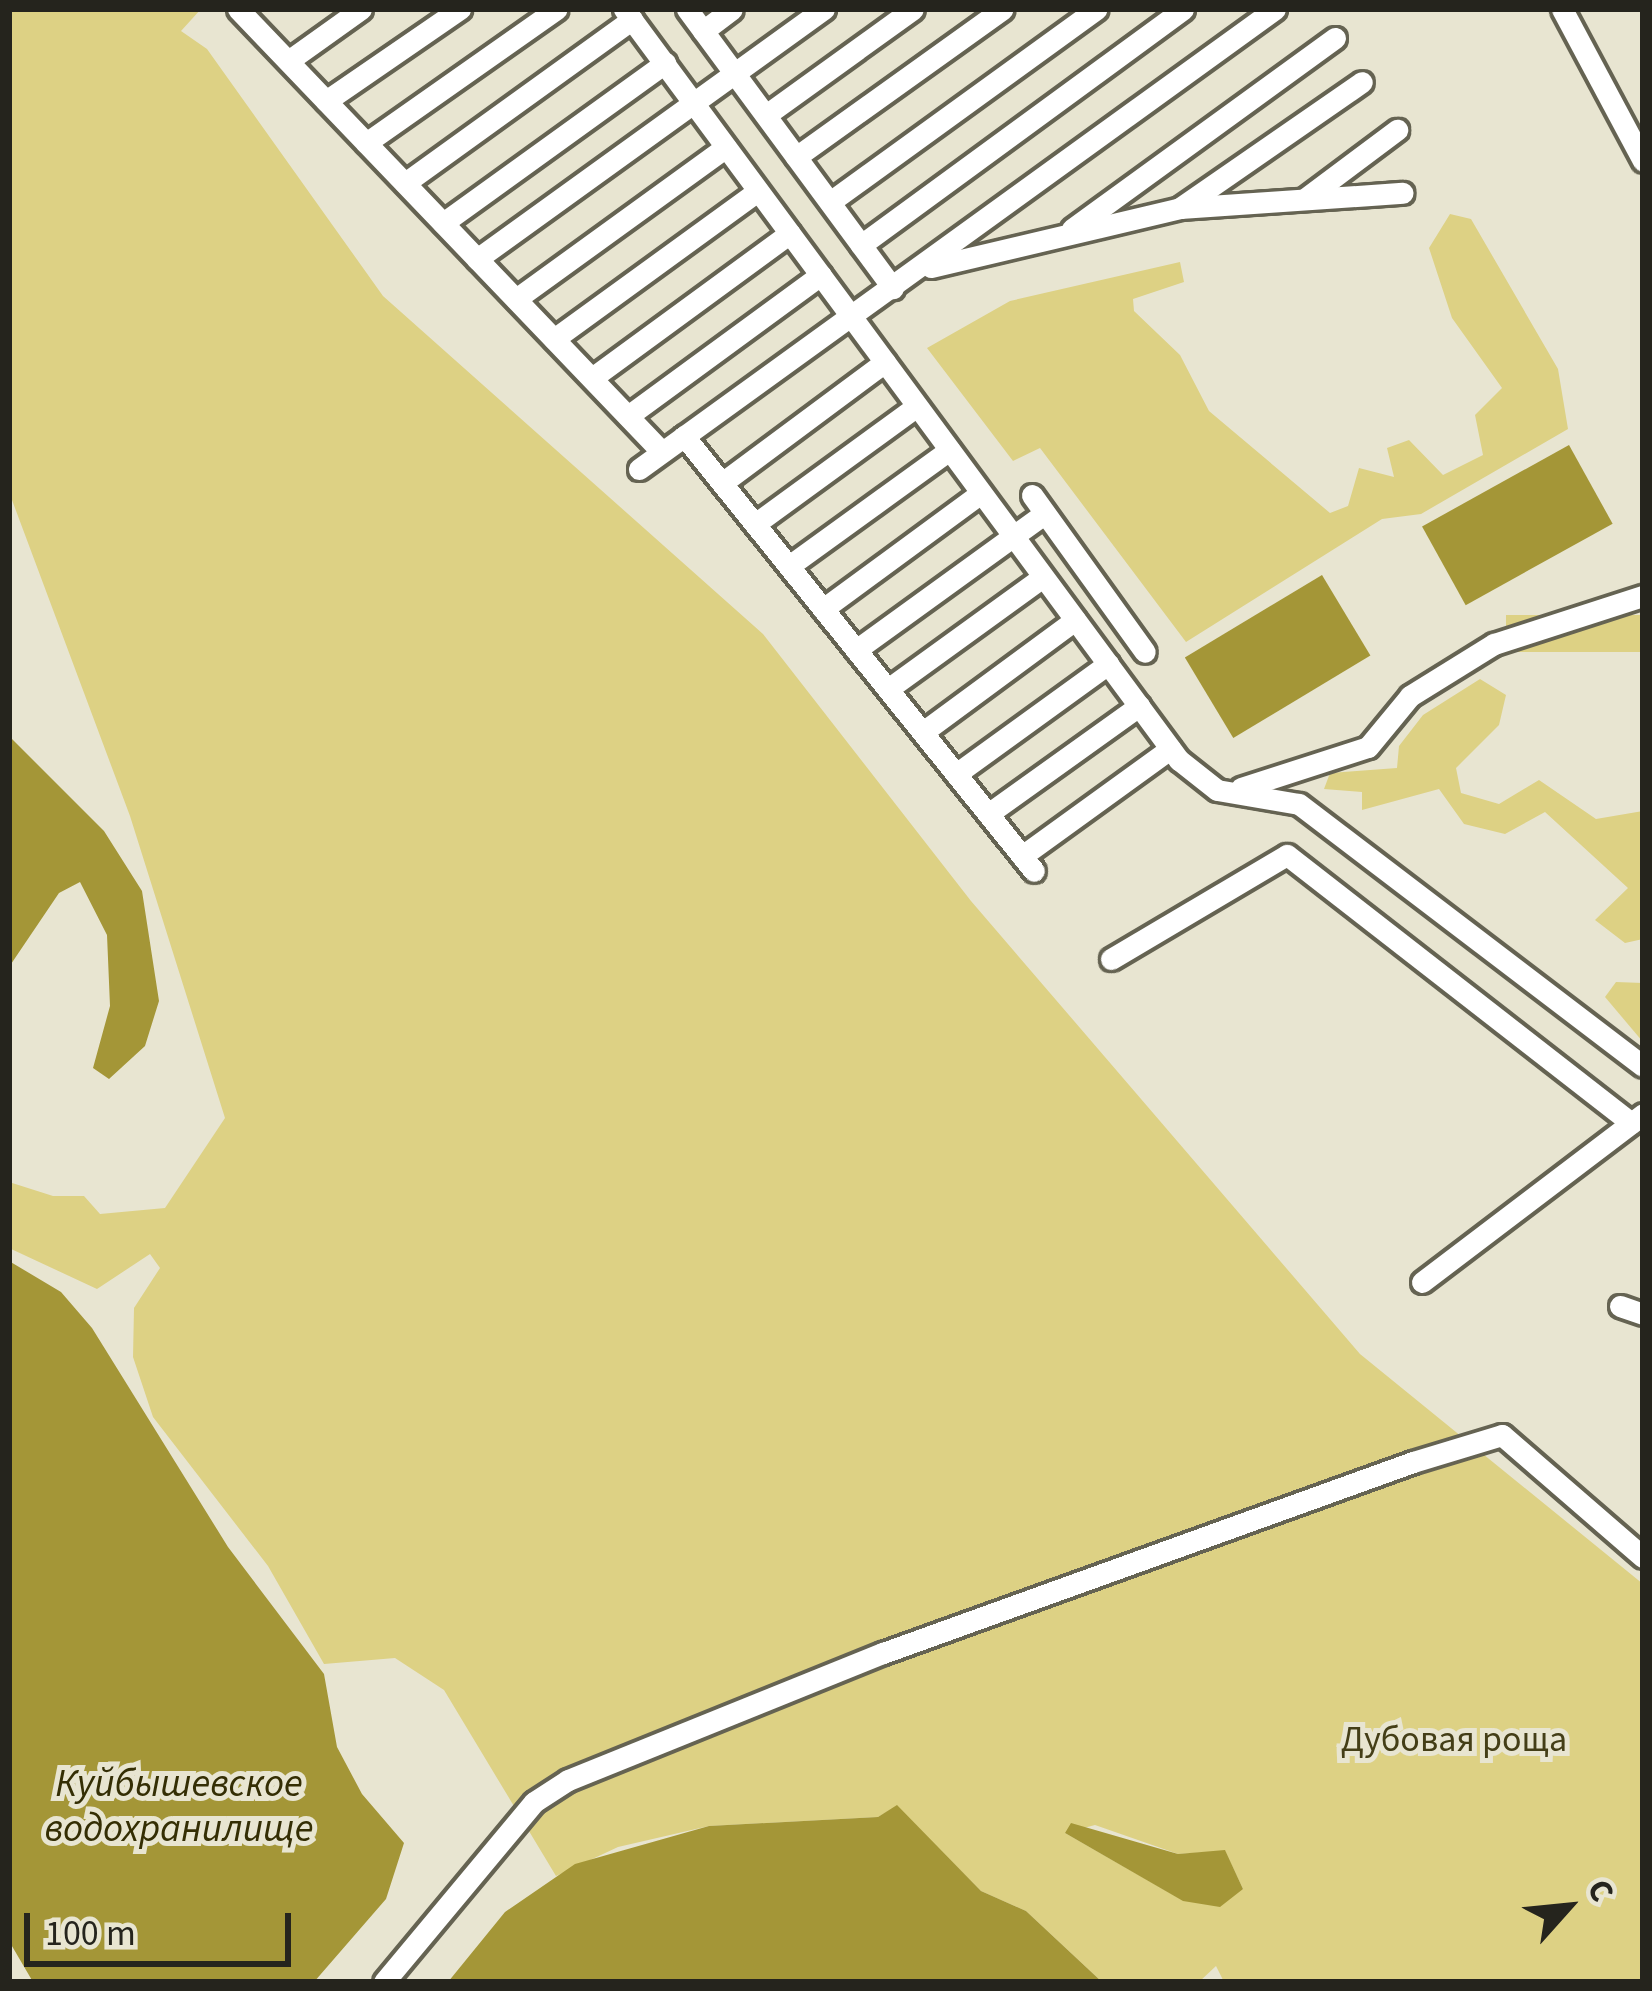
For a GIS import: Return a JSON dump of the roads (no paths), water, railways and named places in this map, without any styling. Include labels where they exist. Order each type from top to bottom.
[{"type":"lane","points":[[292,58],[361,9]]},
{"type":"lane","points":[[326,101],[460,9]]},
{"type":"lane","points":[[366,143],[557,9]]},
{"type":"lane","points":[[687,9],[893,288]]},
{"type":"lane","points":[[703,31],[732,9]]},
{"type":"lane","points":[[477,259],[824,9]]},
{"type":"lane","points":[[766,115],[913,9]]},
{"type":"lane","points":[[796,157],[1003,9]]},
{"type":"lane","points":[[830,202],[1096,9]]},
{"type":"lane","points":[[861,245],[1183,9]]},
{"type":"lane","points":[[638,469],[1276,9]]},
{"type":"lane","points":[[1562,9],[1643,161]]},
{"type":"lane","points":[[247,12],[662,452]]},
{"type":"lane","points":[[404,183],[628,14],[1138,706],[1170,748],[1217,790],[1237,789],[1368,747],[1410,696],[1494,644],[1643,596]]},
{"type":"lane","points":[[1062,236],[1334,38]]},
{"type":"lane","points":[[443,223],[664,64]]},
{"type":"lane","points":[[1180,208],[1362,82]]},
{"type":"lane","points":[[1304,200],[1397,130]]},
{"type":"lane","points":[[516,299],[726,147]]},
{"type":"lane","points":[[554,340],[758,191]]},
{"type":"lane","points":[[918,270],[1180,208],[1402,193]]},
{"type":"lane","points":[[592,378],[790,233]]},
{"type":"lane","points":[[628,416],[821,275]]},
{"type":"lane","points":[[722,483],[885,362]]},
{"type":"lane","points":[[754,524],[917,406]]},
{"type":"lane","points":[[684,436],[1028,864],[1170,748]]},
{"type":"lane","points":[[789,566],[950,450]]},
{"type":"lane","points":[[823,609],[981,493]]},
{"type":"lane","points":[[856,650],[1013,536],[1038,504],[1145,652]]},
{"type":"lane","points":[[888,689],[1043,577]]},
{"type":"lane","points":[[922,732],[1075,620]]},
{"type":"lane","points":[[956,775],[1108,664]]},
{"type":"lane","points":[[988,814],[1138,706]]},
{"type":"lane","points":[[1237,789],[1299,804],[1643,1066]]},
{"type":"lane","points":[[1111,959],[1287,855],[1637,1118],[1422,1282]]},
{"type":"lane","points":[[1620,1306],[1643,1314]]},
{"type":"lane","points":[[384,1982],[534,1802],[568,1780],[883,1653],[1413,1462],[1502,1435],[1643,1557]]},
{"type":"water","points":[[1569,445],[1613,524],[1466,605],[1422,526]]},
{"type":"water","points":[[1322,575],[1370,656],[1233,738],[1185,657]]},
{"type":"water","points":[[9,736],[104,831],[142,891],[159,1001],[145,1046],[109,1079],[93,1068],[110,1006],[107,935],[80,882],[59,893],[9,967]]},
{"type":"water","name":"Куйбышевское водохранилище","points":[[9,1261],[61,1292],[92,1328],[228,1547],[324,1674],[337,1747],[362,1794],[404,1843],[386,1899],[314,1982],[33,1982],[9,1941]]},
{"type":"water","points":[[897,1805],[981,1891],[1026,1911],[1102,1982],[448,1982],[505,1912],[575,1864],[709,1826],[878,1817]]},
{"type":"water","points":[[1071,1823],[1178,1854],[1225,1850],[1243,1889],[1220,1907],[1183,1901],[1065,1833]]},
{"type":"park label","name":"Дубовая роща","points":[[1454,1740]]}]
